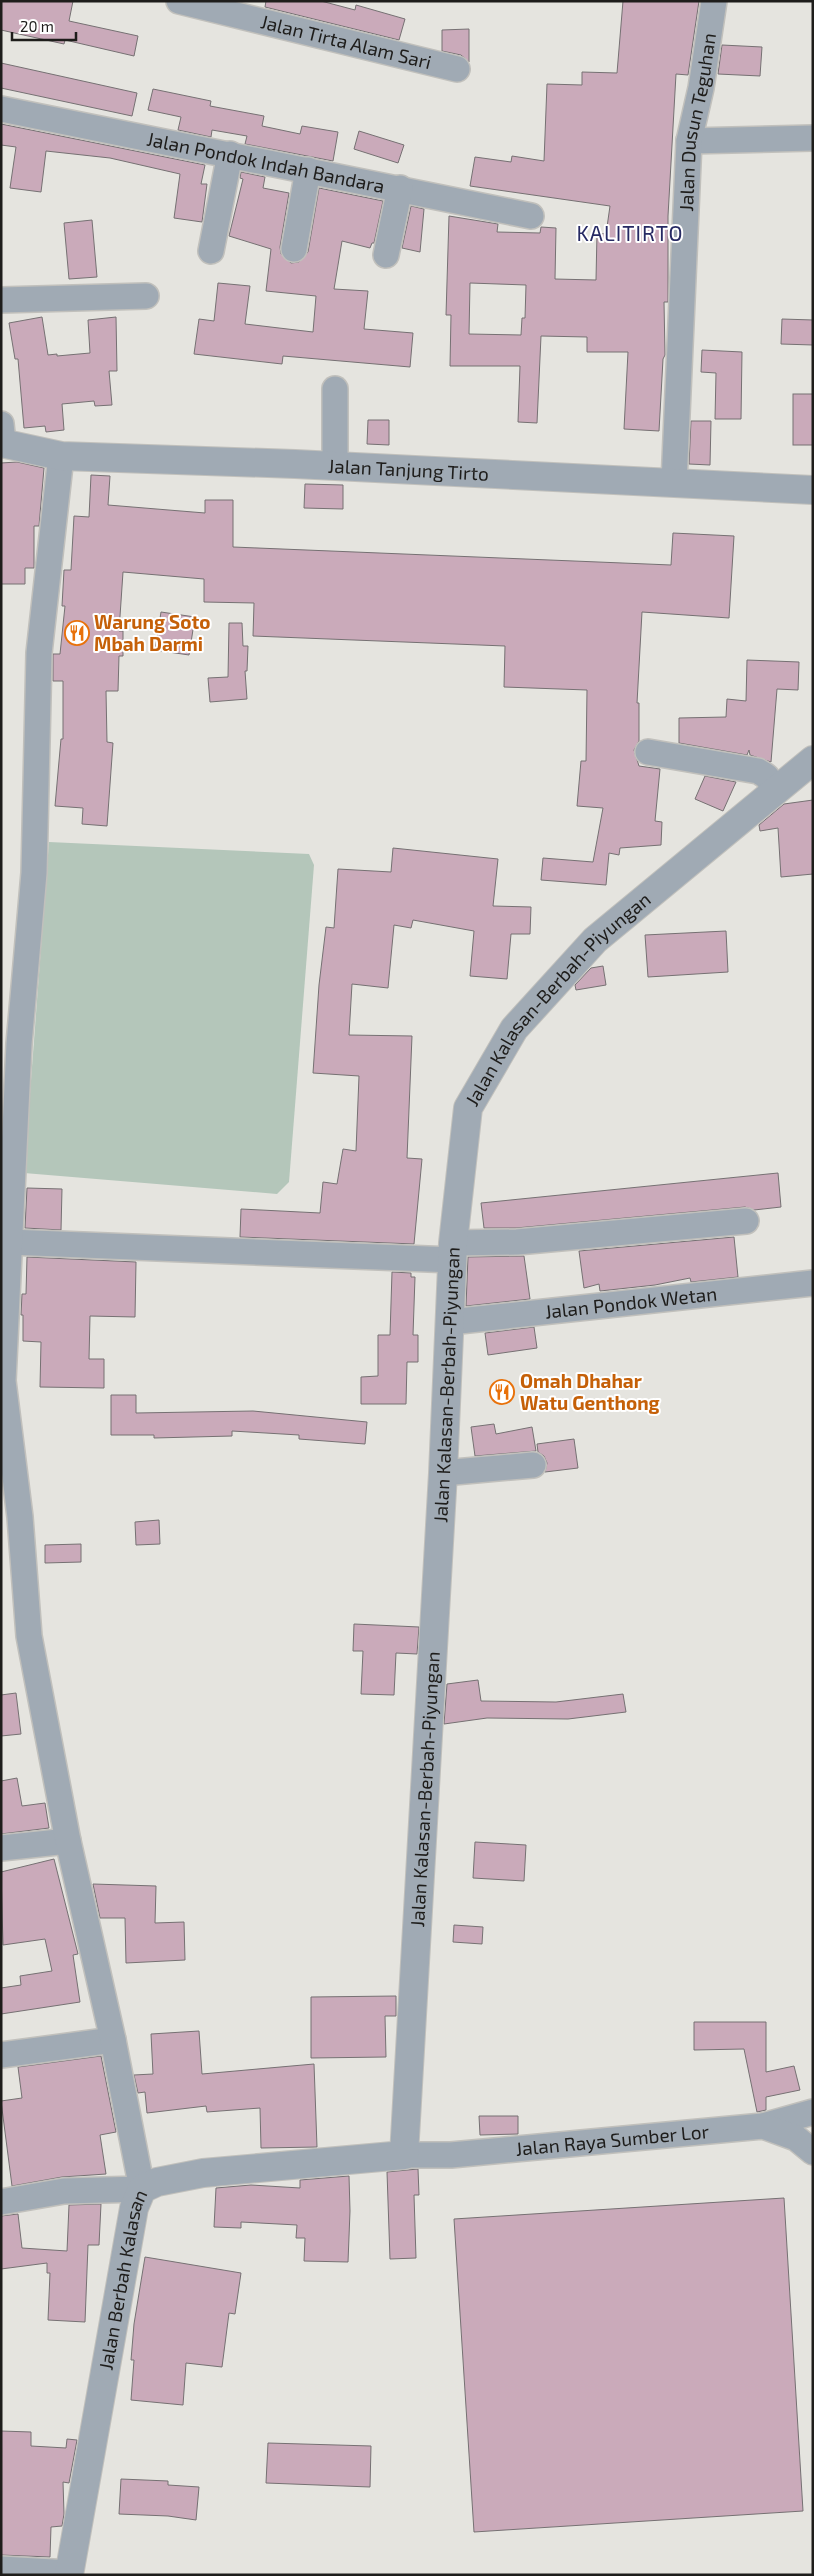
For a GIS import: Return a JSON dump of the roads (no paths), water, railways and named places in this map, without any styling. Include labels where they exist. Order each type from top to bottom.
[{"type":"street","name":"Jalan Tirta Alam Sari","points":[[179,1],[456,69]]},
{"type":"street","name":"Jalan Dusun Teguhan","points":[[674,484],[688,141],[701,88],[714,1]]},
{"type":"street","name":"Jalan Pondok Indah Bandara","points":[[1,108],[531,216]]},
{"type":"street","points":[[688,141],[813,138]]},
{"type":"street","points":[[211,251],[230,154]]},
{"type":"street","points":[[294,249],[308,170]]},
{"type":"street","points":[[386,255],[400,188]]},
{"type":"street","points":[[1,300],[146,296]]},
{"type":"street","points":[[335,389],[335,466]]},
{"type":"street","name":"Jalan Tanjung Tirto","points":[[2,437],[61,456],[335,466],[813,490]]},
{"type":"street","points":[[1,2202],[64,2191],[142,2189],[113,2040],[68,1841],[29,1636],[11,1517],[3,1381],[9,1242],[7,1192],[34,873],[40,653],[61,456]]},
{"type":"street","points":[[648,752],[758,771],[766,776],[777,790]]},
{"type":"street","name":"Jalan Kalasan-Berbah-Piyungan","points":[[404,2155],[443,1473],[453,1251],[468,1108],[514,1029],[595,940],[813,760]]},
{"type":"street","points":[[9,1242],[453,1251],[517,1242],[746,1221]]},
{"type":"street","name":"Jalan Pondok Wetan","points":[[450,1322],[813,1283]]},
{"type":"street","points":[[443,1473],[533,1464]]},
{"type":"street","points":[[1,1848],[68,1841]]},
{"type":"street","points":[[1,2055],[113,2040]]},
{"type":"street","points":[[763,2126],[813,2112]]},
{"type":"street","name":"Jalan Raya Sumber Lor","points":[[404,2155],[451,2155],[763,2126],[796,2138],[813,2152]]},
{"type":"street","name":"Jalan Berbah Kalasan","points":[[70,2574],[112,2324],[134,2208],[142,2189],[157,2182],[203,2173],[404,2155]]},
{"type":"street","points":[[1,2568],[70,2574]]},
{"type":"place","name":"Warung Soto Mbah Darmi","points":[[77,633]]},
{"type":"place","name":"Omah Dhahar Watu Genthong","points":[[502,1392]]},
{"type":"district","name":"KALITIRTO","points":[[630,234]]}]
